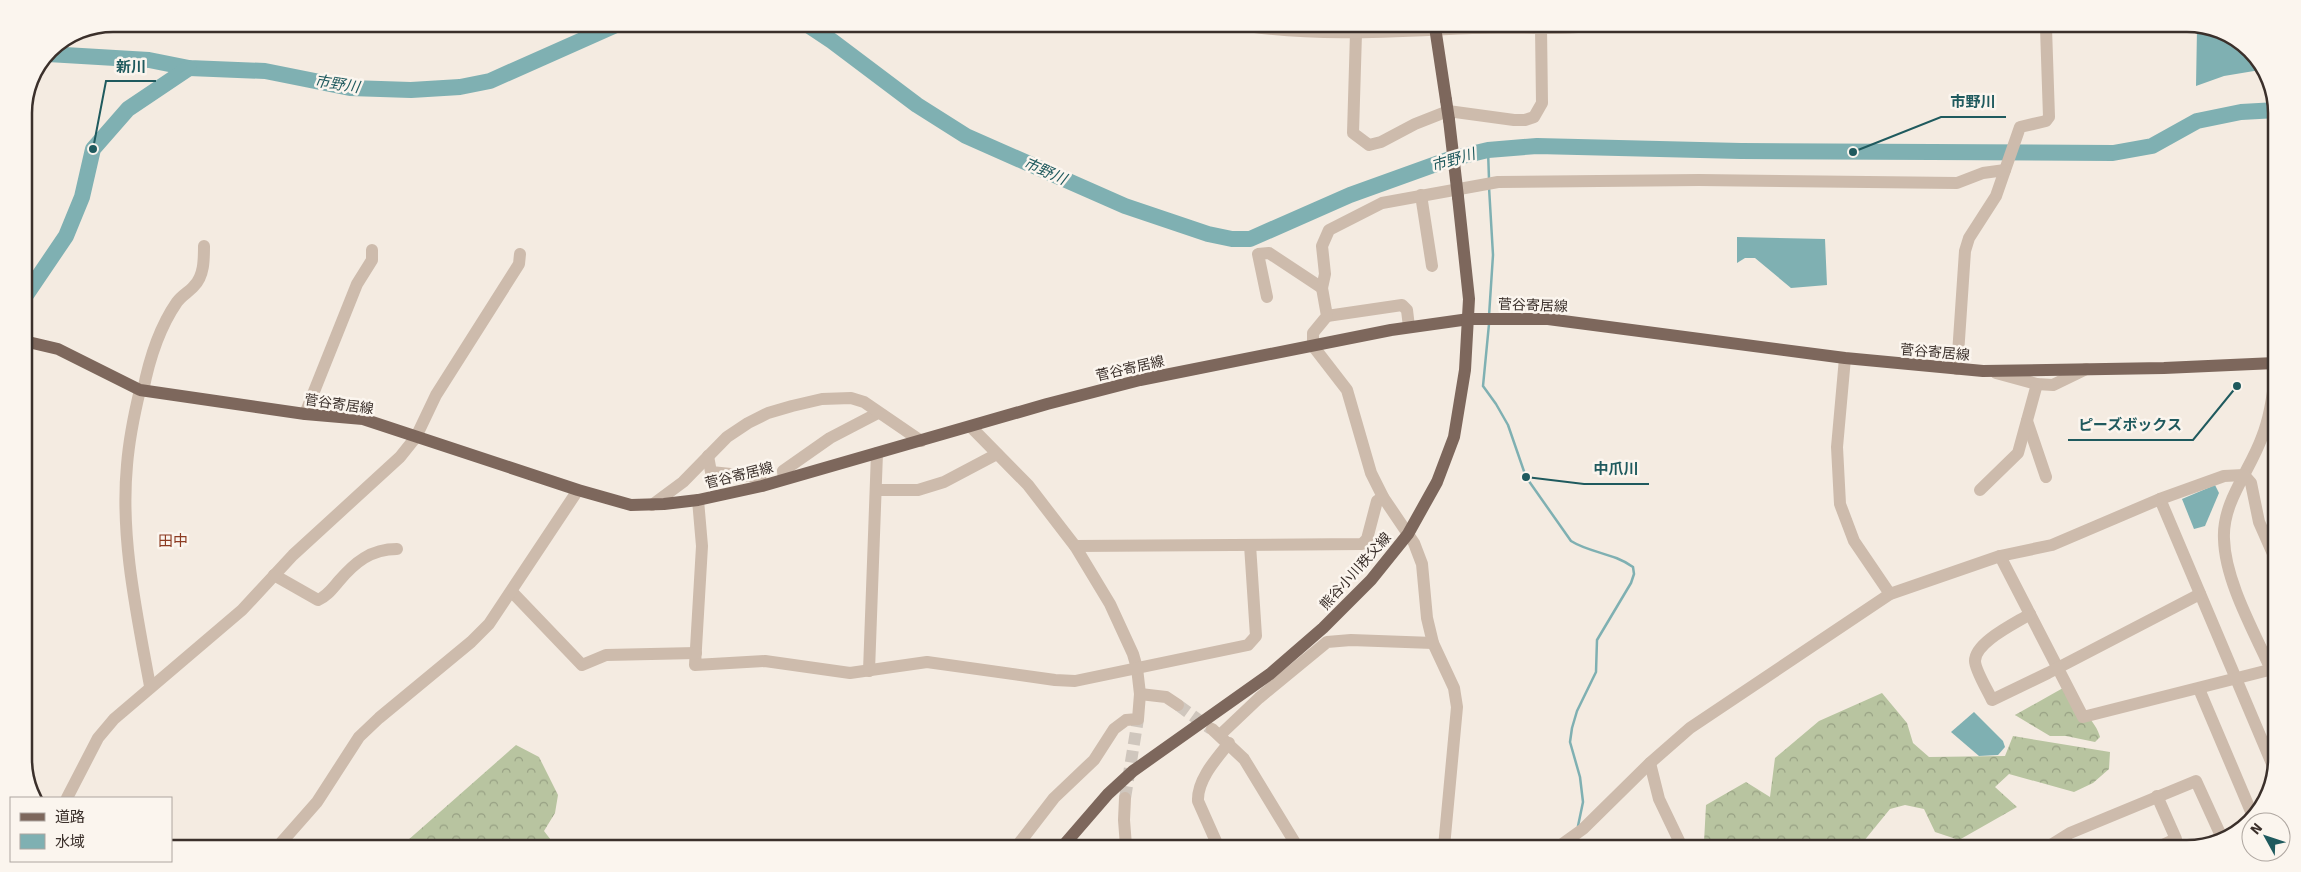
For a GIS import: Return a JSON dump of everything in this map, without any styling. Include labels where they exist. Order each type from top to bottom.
[{"type":"main road","name":"熊谷小川秩父線","points":[[1069,839],[1108,794],[1133,771],[1270,674],[1323,628],[1370,580],[1408,534],[1437,482],[1454,437],[1465,370],[1469,319],[1448,110],[1436,32]]},
{"type":"main road","name":"菅谷寄居線","points":[[32,343],[58,348],[141,390],[305,414],[363,419],[578,490],[631,504],[652,505],[698,500],[762,486],[1047,404],[1140,380],[1409,327],[1469,319],[1548,319],[1845,358],[1957,369],[2086,369],[2268,363]]},
{"type":"street","points":[[1328,32],[1367,32]]},
{"type":"street","points":[[1356,33],[1353,133],[1369,145],[1381,142],[1415,124],[1448,110],[1514,120],[1525,120],[1534,117],[1542,103],[1541,32]]},
{"type":"street","points":[[1957,369],[1965,251],[1969,238],[1996,196],[2020,127],[2046,121],[2050,117],[2046,32]]},
{"type":"street","points":[[1327,316],[1322,288],[1325,274],[1322,246],[1329,230],[1382,203],[1508,182],[1699,180],[1957,183],[1983,173],[2007,167]]},
{"type":"street","points":[[1421,195],[1432,266]]},
{"type":"street","points":[[150,686],[130,568],[126,468],[130,430],[149,362],[160,334],[177,302],[194,286],[200,277],[204,246]]},
{"type":"street","points":[[305,414],[357,284],[372,260],[372,250]]},
{"type":"street","points":[[1267,297],[1258,254],[1269,253],[1322,288]]},
{"type":"street","points":[[68,797],[98,738],[114,719],[150,686],[242,610],[292,554],[400,457],[416,436],[436,395],[519,264],[520,254]]},
{"type":"street","points":[[1409,327],[1407,310],[1402,305],[1327,316],[1313,333],[1313,346],[1347,390],[1371,473],[1383,497],[1414,543],[1422,564],[1427,618],[1433,643],[1454,688],[1457,707],[1445,839]]},
{"type":"street","points":[[1845,358],[1837,447],[1837,478],[1840,504],[1854,541],[1890,594]]},
{"type":"street","points":[[1989,370],[2037,384],[2053,385],[2086,369]]},
{"type":"street","points":[[1980,490],[2018,453],[2037,384]]},
{"type":"street","points":[[652,505],[682,482],[727,437],[748,422],[768,413],[792,406],[822,399],[850,398],[864,402],[921,441]]},
{"type":"street","points":[[784,480],[783,471],[830,438],[878,413]]},
{"type":"street","points":[[2268,415],[2262,439],[2228,510],[2224,540],[2230,575],[2268,660]]},
{"type":"street","points":[[2027,421],[2046,477]]},
{"type":"street","points":[[971,427],[1028,484],[1075,546],[1110,604],[1133,654],[1137,668],[1140,694],[1138,718],[1126,720],[1114,728],[1094,760],[1054,798],[1022,839]]},
{"type":"street","points":[[869,671],[877,453]]},
{"type":"street","points":[[876,490],[918,490],[944,482],[998,454]]},
{"type":"street","points":[[708,456],[711,472],[760,478],[762,486]]},
{"type":"street","points":[[1569,839],[1582,829],[1650,763],[1690,728],[1890,594],[2000,556],[2052,544],[2160,499],[2224,476],[2244,474]]},
{"type":"street","points":[[2244,474],[2251,483],[2259,522],[2268,542]]},
{"type":"street","points":[[284,839],[317,802],[359,737],[378,718],[471,642],[490,624],[578,490]]},
{"type":"street","points":[[1075,546],[1362,544],[1367,539],[1377,501],[1383,497]]},
{"type":"street","points":[[2160,499],[2268,756]]},
{"type":"street","points":[[698,500],[702,546],[695,665],[765,662],[850,673],[927,662],[1055,680],[1075,681],[1248,645],[1253,640],[1256,632],[1250,545]]},
{"type":"street","points":[[274,575],[318,600],[326,596],[345,573],[363,558],[374,552],[397,549]]},
{"type":"street","points":[[2000,556],[2083,717],[2268,672]]},
{"type":"street","points":[[512,592],[582,665],[606,655],[696,653]]},
{"type":"street","points":[[2030,614],[1998,633],[1980,649],[1976,656],[1974,663],[1992,700],[2200,594]]},
{"type":"street","points":[[1215,839],[1198,801],[1198,795],[1220,736],[1259,698],[1327,642],[1351,640],[1433,643]]},
{"type":"street","points":[[2199,688],[2250,810]]},
{"type":"street","points":[[1140,694],[1166,697],[1178,705]]},
{"type":"street","points":[[1220,736],[1252,772],[1293,839]]},
{"type":"street","points":[[1650,763],[1659,798],[1678,839]]},
{"type":"street","points":[[2060,839],[2070,833],[2196,781],[2219,833]]},
{"type":"street","points":[[2157,796],[2176,839]]},
{"type":"street","points":[[1124,839],[1125,798]]},
{"type":"green space","points":[[2063,688],[2098,731],[2100,737],[2095,742],[2066,736],[2050,736],[2015,715]]},
{"type":"green space","points":[[1882,693],[1907,723],[1913,743],[1929,757],[2005,756],[2013,736],[2110,752],[2109,769],[2093,783],[2074,792],[2009,774],[1995,787],[2017,807],[1961,839],[1935,832],[1924,809],[1905,805],[1890,809],[1866,839],[1704,839],[1706,805],[1746,782],[1770,797],[1775,758],[1819,721]]},
{"type":"green space","points":[[516,745],[539,757],[558,795],[555,813],[544,831],[550,839],[409,839]]},
{"type":"water","points":[[2197,33],[2214,37],[2233,46],[2245,56],[2256,71],[2224,76],[2196,86]]},
{"type":"water","points":[[1737,237],[1825,239],[1827,285],[1791,288],[1755,258],[1745,258],[1737,263]]},
{"type":"water","points":[[2215,485],[2219,493],[2205,526],[2194,529],[2182,499]]},
{"type":"water","points":[[1974,712],[2003,741],[2005,747],[1998,755],[1979,756],[1951,732]]},
{"type":"waterway","name":"市野川","points":[[58,55],[149,60],[189,68],[265,71],[350,88],[411,90],[460,87],[490,81],[600,32]]},
{"type":"waterway","name":"市野川","points":[[818,32],[917,105],[966,136],[1125,206],[1208,234],[1232,239],[1250,239],[1350,195],[1450,159],[1488,150],[1537,146],[1741,151],[2113,153],[2152,146],[2197,121],[2241,112],[2268,110]]},
{"type":"waterway","points":[[32,286],[66,236],[82,197],[93,149],[128,109],[189,68]]},
{"type":"waterway","points":[[1488,150],[1489,179]]},
{"type":"waterway","points":[[1489,187],[1493,255],[1489,316]]},
{"type":"waterway","points":[[1489,324],[1483,386],[1508,425],[1526,477],[1571,541],[1626,562],[1633,567],[1634,574],[1631,583],[1597,640],[1596,672],[1577,711],[1572,728],[1570,742],[1580,777],[1583,802],[1578,826]]},
{"type":"tunnel","points":[[1178,705],[1211,729]]},
{"type":"tunnel","points":[[1125,798],[1138,719]]},
{"type":"place","name":"新川","points":[[93,149]]},
{"type":"place","name":"市野川","points":[[1853,152]]},
{"type":"place","name":"ピーズボックス","points":[[2237,386]]},
{"type":"place","name":"中爪川","points":[[1526,477]]},
{"type":"district","name":"田中","points":[[173,541]]}]
